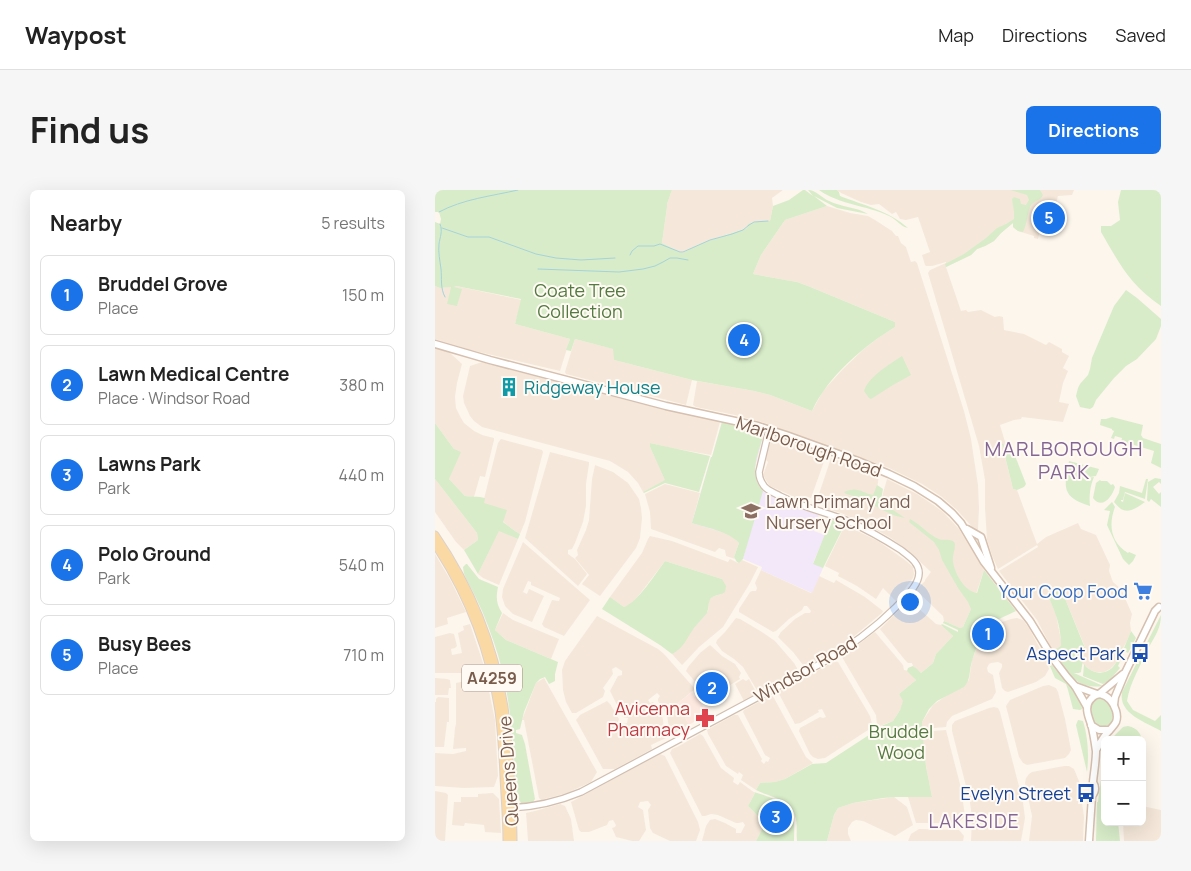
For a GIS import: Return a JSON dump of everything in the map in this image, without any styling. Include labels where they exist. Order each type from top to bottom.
[{"type":"main road","name":"Marlborough Road","points":[[435,344],[657,404],[742,422],[786,434],[859,461],[901,479],[938,501],[952,513],[978,544],[982,540],[991,570]]},
{"type":"main road","name":"Queens Drive","points":[[435,535],[455,567],[469,595],[494,661],[501,689],[508,740],[509,808],[507,841]]},
{"type":"main road","name":"Marlborough Road","points":[[974,540],[985,562],[1031,621],[1058,667],[1075,686],[1087,707]]},
{"type":"main road","name":"Queens Drive","points":[[435,544],[452,572],[468,605],[489,663],[499,710],[513,841]]},
{"type":"main road","points":[[1114,705],[1115,697],[1125,673],[1155,611],[1160,605]]},
{"type":"main road","points":[[1089,841],[1092,796],[1095,793],[1093,782],[1096,750],[1087,707],[1091,699],[1125,673]]},
{"type":"main road","name":"Marlborough Road","points":[[1075,686],[1098,694]]},
{"type":"main road","points":[[1096,750],[1109,730],[1114,726],[1117,718],[1114,705],[1108,697],[1098,694]]},
{"type":"main road","points":[[1091,725],[1099,730],[1109,730]]},
{"type":"street","name":"Windsor Road","points":[[509,808],[535,806],[559,801],[581,792],[821,664],[852,645],[874,627],[916,584],[919,573],[915,562],[883,539],[847,521],[789,500],[764,486],[759,472],[769,430]]},
{"type":"shaded area","points":[[672,190],[783,190],[772,198],[773,206],[770,221],[760,221],[747,228],[702,243],[682,253],[662,243],[667,204]]},
{"type":"shaded area","points":[[837,190],[1074,190],[1072,195],[1058,196],[1055,208],[1046,207],[1038,239],[1018,231],[1013,227],[1013,223],[994,241],[946,267],[961,311],[981,310],[995,317],[1003,317],[1004,330],[1024,334],[1046,345],[1049,342],[1062,349],[1062,352],[1069,356],[1063,368],[1068,371],[1059,402],[1069,404],[1063,422],[1022,417],[1021,419],[1000,425],[1006,445],[1002,445],[1013,489],[1017,490],[1037,544],[1046,537],[1078,523],[1081,529],[1096,535],[1110,565],[1109,571],[1113,582],[1121,589],[1132,614],[1131,631],[1127,641],[1123,648],[1120,647],[1120,656],[1110,669],[1104,672],[1096,672],[1090,670],[1082,663],[1085,647],[1062,589],[1059,587],[1048,593],[1056,615],[1061,640],[1061,647],[1053,651],[1037,620],[999,571],[1038,547],[1037,545],[998,569],[993,558],[987,540],[985,480],[979,446],[928,273],[930,270],[946,262],[932,266],[925,265],[922,255],[930,252],[918,217],[906,220],[900,219],[896,212],[892,214],[879,204],[871,205],[861,202]]},
{"type":"shaded area","points":[[827,206],[868,216],[875,220],[898,236],[901,243],[906,247],[911,262],[915,261],[917,263],[964,411],[971,439],[978,485],[979,508],[978,530],[976,531],[942,497],[922,484],[889,468],[765,423],[693,405],[697,381],[770,395],[812,411],[823,391],[843,369],[865,348],[895,327],[895,322],[808,286],[797,282],[753,274],[761,255],[785,220]]},
{"type":"shaded area","points":[[435,286],[440,288],[456,286],[522,300],[515,324],[570,339],[560,371],[471,350],[435,339]]},
{"type":"shaded area","points":[[575,339],[614,349],[614,360],[692,380],[686,405],[566,374]]},
{"type":"shaded area","points":[[435,348],[450,353],[462,364],[455,397],[456,408],[464,423],[482,435],[494,438],[485,477],[480,476],[474,497],[465,496],[449,479],[454,449],[435,423]]},
{"type":"shaded area","points":[[482,362],[637,403],[720,422],[711,455],[650,443],[650,447],[666,480],[643,492],[628,472],[610,461],[482,427],[470,416],[463,396],[470,366]]},
{"type":"shaded area","name":"Lawn Primary and Nursery School","points":[[722,422],[761,432],[763,436],[754,475],[758,486],[763,491],[793,506],[819,515],[814,531],[825,535],[813,563],[823,568],[812,593],[761,570],[762,567],[743,559],[748,540],[692,523]]},
{"type":"shaded area","points":[[775,437],[826,456],[811,498],[803,496],[801,500],[770,486],[767,482],[763,475],[768,462],[766,460],[770,440]]},
{"type":"shaded area","points":[[501,439],[542,450],[543,452],[525,522],[520,534],[483,503],[498,443]]},
{"type":"shaded area","points":[[550,452],[589,462],[583,522],[572,549],[568,550],[568,554],[575,559],[587,574],[578,586],[525,538]]},
{"type":"shaded area","points":[[831,458],[879,476],[877,488],[871,501],[880,504],[887,479],[932,504],[943,512],[959,529],[984,570],[963,627],[960,628],[944,621],[943,616],[916,590],[931,572],[912,554],[891,538],[866,524],[841,513],[823,508],[825,503],[817,500]]},
{"type":"shaded area","points":[[595,465],[613,472],[628,483],[639,499],[642,518],[640,538],[636,548],[600,596],[582,584],[589,575],[575,558],[578,555],[577,550],[589,520]]},
{"type":"shaded area","points":[[435,479],[477,533],[478,540],[464,550],[456,542],[435,512]]},
{"type":"shaded area","points":[[665,484],[700,493],[692,523],[726,533],[735,539],[739,543],[735,559],[726,556],[725,550],[719,548],[715,552],[651,529],[650,512],[645,494]]},
{"type":"shaded area","points":[[845,525],[878,541],[913,567],[913,578],[896,601],[883,588],[876,599],[838,576],[839,573],[825,566]]},
{"type":"shaded area","points":[[499,530],[518,539],[499,585],[478,574]]},
{"type":"shaded area","points":[[650,536],[672,541],[728,562],[730,559],[738,563],[742,560],[758,567],[723,627],[699,647],[682,665],[672,654],[708,611],[709,600],[721,594],[722,579],[665,561],[639,595],[630,605],[624,607],[610,597],[642,553]]},
{"type":"shaded area","points":[[523,542],[590,600],[564,636],[544,627],[542,624],[552,600],[559,601],[560,598],[531,585],[531,582],[528,581],[523,592],[527,594],[529,589],[544,596],[532,622],[513,614],[505,606],[502,597],[503,589]]},
{"type":"shaded area","points":[[435,554],[466,612],[447,618],[448,624],[435,628]]},
{"type":"shaded area","points":[[761,570],[811,593],[819,576],[834,583],[836,580],[865,597],[883,611],[846,643],[806,667],[778,637],[795,619],[805,613],[810,613],[811,611],[807,606],[804,606],[802,610],[773,632],[739,612],[750,592],[756,591],[755,583]]},
{"type":"shaded area","points":[[909,600],[953,636],[936,654],[933,663],[921,673],[912,663],[908,663],[905,660],[880,629]]},
{"type":"shaded area","points":[[503,613],[513,620],[559,639],[551,659],[506,640],[495,630]]},
{"type":"shaded area","points":[[597,616],[658,649],[695,689],[678,703],[689,725],[672,734],[667,715],[658,701],[660,696],[657,693],[648,700],[650,703],[653,702],[655,704],[662,716],[666,738],[651,745],[652,749],[615,769],[603,769],[576,720],[580,715],[607,701],[619,719],[617,724],[621,726],[627,723],[628,718],[623,717],[610,691],[618,676],[622,675],[622,671],[616,667],[612,669],[613,674],[603,688],[605,691],[603,697],[576,713],[572,713],[566,702],[563,690],[562,670],[565,661]]},
{"type":"shaded area","points":[[736,618],[775,641],[794,663],[797,672],[760,693],[758,692],[743,667],[722,651],[716,643]]},
{"type":"shaded area","points":[[1017,618],[1023,620],[1029,628],[1046,660],[1049,669],[1045,676],[1036,682],[1008,692],[1002,688],[999,673],[1002,664],[998,662],[991,663],[987,668],[988,672],[993,675],[996,692],[992,699],[952,716],[947,722],[946,727],[922,729],[922,722],[933,705],[969,680],[972,660],[982,632],[990,626]]},
{"type":"shaded area","points":[[470,624],[484,666],[473,669],[473,673],[435,673],[435,637],[450,633],[454,634],[457,646],[451,649],[452,655],[462,653],[458,633],[464,630],[463,626]]},
{"type":"shaded area","points":[[875,632],[903,665],[904,670],[909,671],[916,680],[899,694],[904,701],[893,721],[880,726],[877,725],[876,715],[842,657]]},
{"type":"shaded area","points":[[710,645],[735,664],[741,673],[740,679],[725,688],[709,672],[697,684],[686,671],[700,653]]},
{"type":"shaded area","points":[[835,661],[838,662],[870,716],[872,724],[868,730],[825,758],[818,759],[810,754],[799,731],[800,728],[820,717],[826,717],[822,709],[800,723],[795,724],[778,692]]},
{"type":"shaded area","points":[[484,667],[495,720],[498,776],[494,787],[464,788],[435,786],[435,753],[453,754],[466,751],[466,748],[453,749],[456,724],[456,683],[466,681],[467,688],[476,688],[474,670]]},
{"type":"shaded area","points":[[709,672],[725,688],[708,696],[697,684]]},
{"type":"shaded area","points":[[435,678],[450,680],[451,688],[449,688],[448,695],[435,695]]},
{"type":"shaded area","points":[[544,678],[597,772],[591,782],[567,793],[541,800],[539,798],[524,720],[522,720],[536,683]]},
{"type":"shaded area","points":[[743,679],[746,681],[749,679],[757,694],[744,701],[735,684]]},
{"type":"shaded area","points":[[1049,685],[1056,688],[1058,692],[1071,750],[1065,758],[1027,765],[1019,757],[1006,706],[1010,700]]},
{"type":"shaded area","points":[[692,692],[694,697],[697,696],[709,718],[699,723],[697,720],[689,725],[678,703]]},
{"type":"shaded area","points":[[770,696],[774,698],[806,757],[813,763],[785,779],[760,783],[756,790],[741,780],[743,775],[726,766],[707,730],[734,715],[738,715],[762,759],[761,761],[764,764],[766,761],[768,762],[770,758],[765,755],[743,712]]},
{"type":"shaded area","points":[[438,697],[449,698],[449,722],[447,722],[444,747],[435,747],[435,702]]},
{"type":"shaded area","points":[[994,707],[998,708],[1000,712],[1023,802],[1025,818],[1021,841],[971,841],[972,818],[969,795],[952,725],[955,721]]},
{"type":"shaded area","points":[[946,730],[961,788],[965,816],[958,823],[916,823],[908,797],[932,797],[922,732]]},
{"type":"shaded area","points":[[700,734],[703,736],[721,768],[734,778],[733,782],[738,785],[740,782],[755,793],[748,806],[758,816],[763,827],[756,841],[702,841],[706,826],[710,820],[715,819],[725,823],[736,829],[736,833],[741,833],[745,825],[743,822],[736,823],[718,815],[702,816],[670,753],[672,749]]},
{"type":"shaded area","points":[[660,754],[665,756],[698,822],[700,830],[696,841],[670,841],[653,833],[650,828],[648,810],[651,805],[648,801],[640,802],[638,807],[643,810],[646,830],[639,841],[616,837],[612,828],[616,825],[613,820],[609,821],[607,825],[589,832],[581,832],[579,830],[571,802]]},
{"type":"shaded area","points":[[1064,766],[1074,769],[1079,781],[1084,817],[1083,841],[1029,841],[1032,816],[1025,783],[1026,778],[1032,772]]},
{"type":"shaded area","points":[[435,791],[448,795],[445,841],[435,841]]},
{"type":"shaded area","points":[[493,793],[499,799],[501,833],[485,832],[484,825],[465,823],[464,826],[452,825],[454,802],[461,802],[461,797],[478,797],[478,794]]},
{"type":"shaded area","points":[[894,797],[907,807],[913,825],[895,836],[863,821],[856,820],[848,828],[851,841],[827,841],[834,815],[838,808],[853,803]]},
{"type":"shaded area","points":[[560,804],[565,806],[571,819],[574,841],[528,841],[526,813]]},
{"type":"shaded area","points":[[1146,807],[1161,810],[1161,841],[1124,841],[1123,826],[1146,826]]},
{"type":"shaded area","points":[[919,829],[959,830],[964,836],[963,841],[908,841],[911,834]]},
{"type":"green space","name":"Coate Tree Collection","points":[[435,190],[672,190],[667,204],[662,243],[682,253],[702,243],[747,228],[748,224],[770,221],[773,206],[789,200],[803,190],[813,196],[808,190],[811,190],[826,200],[868,214],[837,208],[814,196],[827,206],[785,220],[761,255],[753,274],[797,282],[808,286],[895,322],[895,327],[871,343],[837,374],[827,386],[812,411],[770,395],[692,380],[614,360],[613,349],[575,339],[571,351],[566,350],[570,339],[515,324],[521,299],[456,286],[454,287],[462,289],[457,306],[447,304],[451,287],[440,288],[435,286],[435,222],[440,224],[441,219],[439,212],[435,212]]},
{"type":"green space","points":[[819,190],[837,190],[840,196],[893,217],[908,228],[889,216],[844,202]]},
{"type":"green space","points":[[1010,190],[1040,190],[1043,195],[1031,205],[1023,232],[1013,227],[1013,223],[994,241],[946,267],[945,264],[964,254],[997,228],[1014,219],[1012,199],[1014,197],[1020,199],[1021,204],[1026,205],[1029,200],[1027,195]]},
{"type":"green space","points":[[1121,190],[1161,190],[1161,306],[1133,282],[1101,232],[1101,226],[1111,226],[1120,220],[1118,202]]},
{"type":"green space","points":[[1126,290],[1161,319],[1161,326],[1156,339],[1137,359],[1126,366],[1114,378],[1096,400],[1093,407],[1090,409],[1080,407],[1076,396],[1078,388],[1088,375],[1092,358],[1114,306]]},
{"type":"green space","points":[[902,356],[911,375],[871,399],[869,398],[864,391],[866,386],[880,371]]},
{"type":"green space","points":[[1112,417],[1143,425],[1141,435],[1143,438],[1161,444],[1161,468],[1151,463],[1154,451],[1131,444],[1128,453],[1125,452],[1127,445],[1121,442],[1122,438],[1115,436],[1114,439],[1111,438],[1114,431],[1100,425],[1101,419]]},
{"type":"green space","points":[[722,422],[761,432],[763,436],[755,465],[755,472],[758,485],[763,491],[743,559],[739,563],[734,557],[739,543],[717,530],[692,523]]},
{"type":"green space","points":[[435,423],[454,449],[461,452],[449,479],[465,496],[485,498],[484,503],[507,510],[503,522],[520,534],[518,539],[499,531],[478,574],[464,550],[478,540],[477,533],[435,479]]},
{"type":"green space","points":[[650,443],[710,456],[699,492],[665,483],[643,492],[665,480],[650,447]]},
{"type":"green space","points":[[1002,444],[1012,448],[1026,484],[1017,490],[1013,489]]},
{"type":"green space","points":[[1069,461],[1099,469],[1096,476],[1077,479],[1094,477],[1090,491],[1090,506],[1081,503],[1069,495],[1066,478]]},
{"type":"green space","points":[[1155,478],[1161,479],[1161,484],[1159,482],[1153,487],[1159,494],[1161,492],[1161,507],[1151,499],[1149,502],[1147,500],[1148,482]]},
{"type":"green space","points":[[1146,479],[1148,479],[1145,499],[1125,492],[1123,500],[1121,500],[1123,502],[1125,493],[1145,502],[1127,511],[1121,509],[1114,502],[1119,493],[1120,486],[1142,493]]},
{"type":"green space","points":[[1100,480],[1107,481],[1115,487],[1112,495],[1106,501],[1100,503],[1093,498],[1096,483]]},
{"type":"green space","points":[[877,485],[883,489],[881,500],[905,518],[890,514],[844,492],[857,490],[873,495]]},
{"type":"green space","points":[[1112,502],[1115,507],[1112,533],[1122,549],[1136,555],[1129,565],[1123,559],[1107,525],[1110,511],[1104,510]]},
{"type":"green space","points":[[831,519],[845,524],[823,568],[813,564]]},
{"type":"green space","name":"Bruddel Wood","points":[[910,519],[941,540],[951,540],[954,542],[954,565],[958,575],[968,589],[977,593],[984,570],[1016,611],[982,627],[966,684],[964,687],[937,701],[929,709],[922,722],[926,766],[932,797],[896,797],[853,803],[838,808],[834,815],[827,841],[797,841],[793,810],[779,799],[756,790],[760,783],[785,779],[812,764],[826,763],[879,727],[893,721],[903,701],[899,694],[916,680],[907,671],[908,668],[913,666],[921,673],[933,663],[936,654],[953,636],[941,625],[958,632],[958,630],[943,623],[944,621],[960,628],[963,627],[971,609],[942,560],[934,542],[909,522]]},
{"type":"green space","points":[[665,561],[722,579],[726,586],[725,592],[711,598],[707,613],[682,646],[672,654],[602,609],[610,597],[624,607],[629,604],[646,587]]},
{"type":"green space","points":[[466,564],[479,579],[498,587],[497,600],[502,613],[495,630],[506,640],[558,662],[555,681],[549,684],[545,677],[536,683],[524,712],[520,729],[516,730],[516,733],[522,735],[525,744],[535,799],[533,802],[521,803],[517,796],[511,725],[503,672],[485,619],[464,575],[463,567]]},
{"type":"green space","points":[[1061,587],[1085,648],[1081,672],[1074,673],[1103,686],[1085,685],[1072,678],[1053,651],[1061,646],[1061,638],[1058,621],[1048,593]]},
{"type":"green space","points":[[1161,615],[1159,628],[1133,680],[1127,701],[1133,710],[1155,721],[1161,715],[1161,731],[1141,721],[1129,712],[1124,706],[1122,692]]},
{"type":"green space","points":[[1131,631],[1136,638],[1128,653],[1125,651],[1118,666],[1120,668],[1109,681],[1103,684],[1083,676],[1084,664],[1090,670],[1101,673],[1112,668],[1117,662],[1121,651],[1118,650],[1120,647],[1124,648]]},
{"type":"green space","points":[[1050,663],[1079,698],[1082,709],[1073,709],[1066,684],[1055,678]]},
{"type":"green space","points":[[1099,697],[1107,701],[1113,711],[1111,723],[1103,728],[1091,718],[1092,702]]},
{"type":"green space","points":[[1078,720],[1083,721],[1086,733],[1087,772],[1076,725]]},
{"type":"green space","points":[[1123,727],[1132,727],[1141,736],[1114,736]]},
{"type":"green space","points":[[1101,779],[1101,826],[1118,826],[1120,841],[1096,841]]},
{"type":"green space","points":[[754,792],[777,800],[787,807],[793,817],[794,841],[756,841],[763,827],[758,816],[748,806]]},
{"type":"waterway","points":[[439,212],[468,201],[518,190]]},
{"type":"waterway","points":[[630,255],[638,246],[660,244],[683,252],[710,240],[743,230],[754,222],[768,221]]},
{"type":"waterway","points":[[440,224],[439,253],[442,287],[445,297]]},
{"type":"waterway","points":[[442,228],[468,237],[489,237],[536,254],[556,258],[581,260],[615,258]]},
{"type":"waterway","points":[[538,269],[619,272],[655,266],[670,258],[688,260]]},
{"type":"place","name":"Busy Bees","points":[[1049,218]]},
{"type":"place","name":"Polo Ground","points":[[744,340]]},
{"type":"place","name":"Ridgeway House","points":[[509,387]]},
{"type":"place","name":"Lawn Primary and Nursery School","points":[[751,511]]},
{"type":"place","name":"Your Coop Food","points":[[1143,591]]},
{"type":"place","name":"Bruddel Grove","points":[[988,634]]},
{"type":"place","name":"Aspect Park","points":[[1140,653]]},
{"type":"place","name":"Lawn Medical Centre","points":[[712,688]]},
{"type":"place","name":"Avicenna Pharmacy","points":[[705,718]]},
{"type":"place","name":"Evelyn Street","points":[[1086,793]]},
{"type":"place","name":"Lawns Park","points":[[776,817]]},
{"type":"district","name":"MARLBOROUGH PARK","points":[[1064,460]]},
{"type":"district","name":"LAKESIDE","points":[[974,821]]}]
